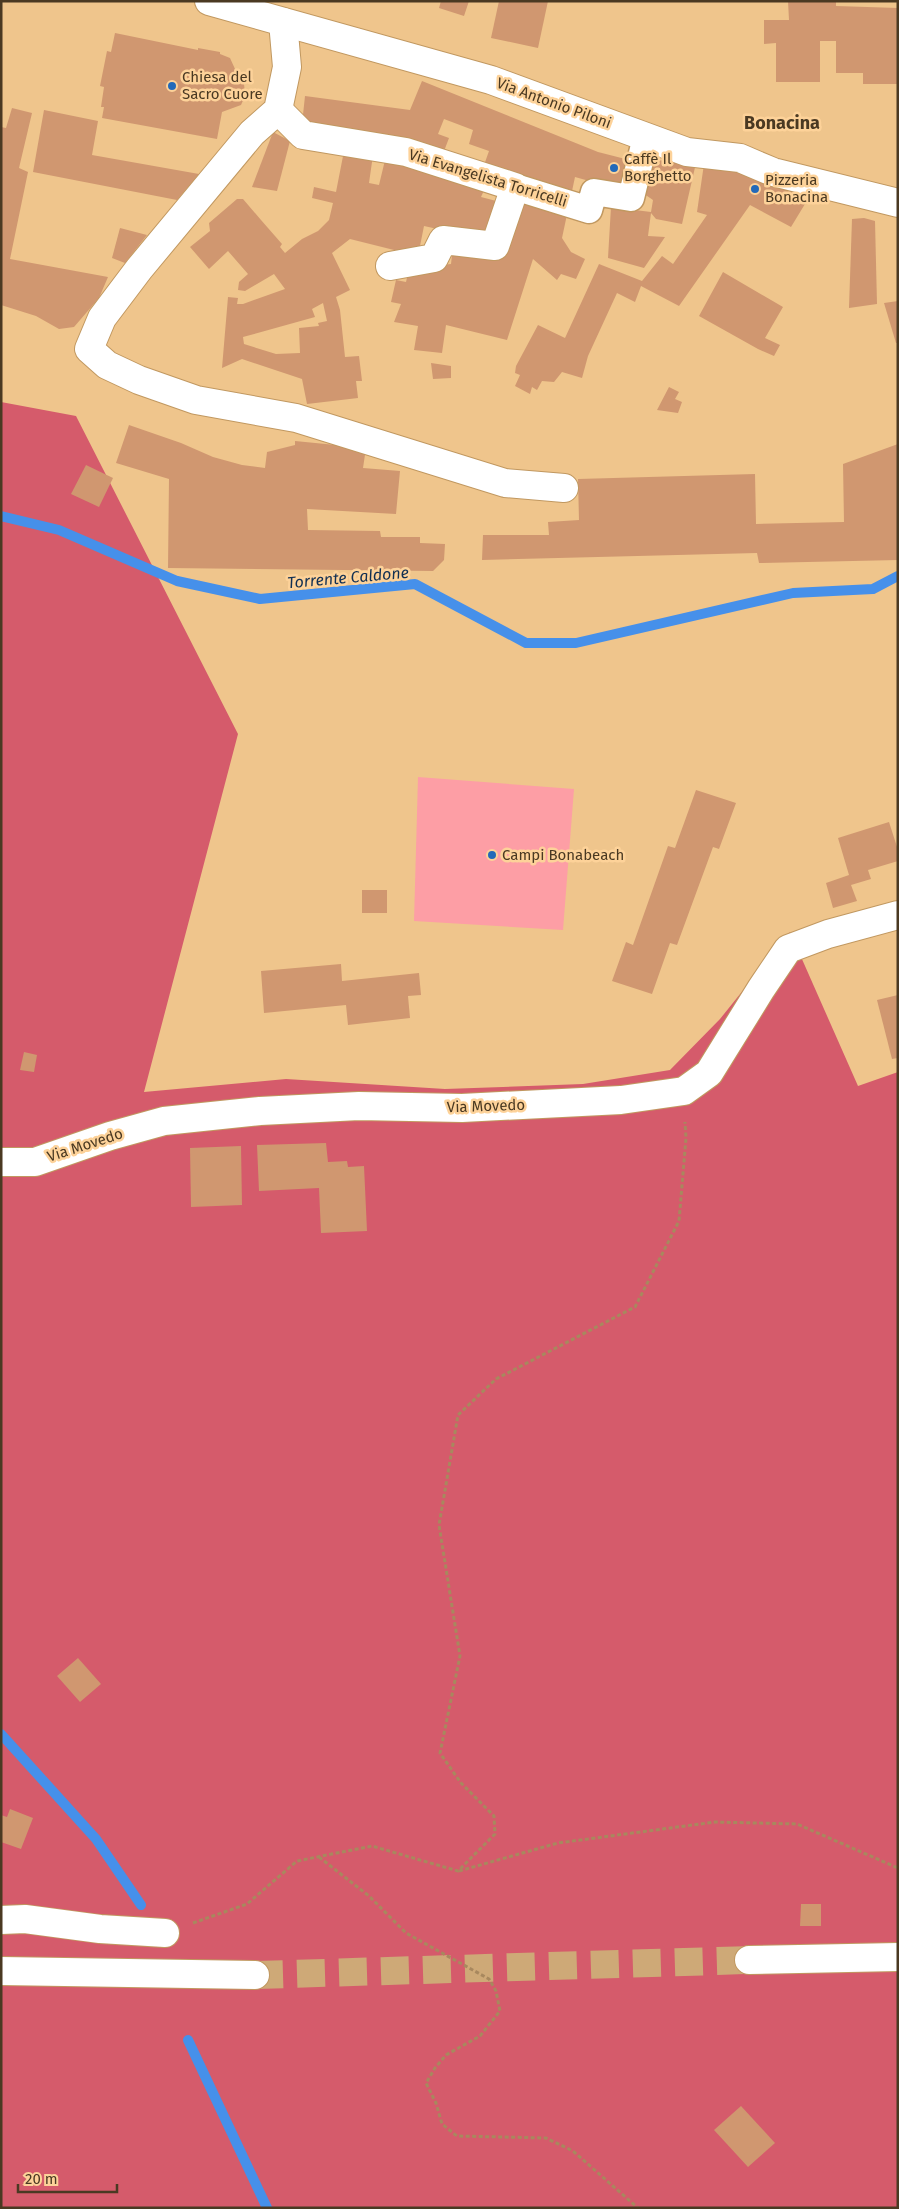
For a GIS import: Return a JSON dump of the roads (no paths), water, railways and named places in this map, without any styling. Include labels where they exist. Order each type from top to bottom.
[{"type":"main road","name":"Via Antonio Piloni","points":[[209,1],[491,80],[687,152],[740,158],[773,172],[898,203]]},
{"type":"main road","points":[[283,22],[287,67],[278,110],[252,133],[139,269],[102,318],[89,349],[107,365],[139,380],[196,400],[296,418],[504,483],[564,488]]},
{"type":"main road","name":"Via Evangelista Torricelli","points":[[278,110],[303,135],[406,152],[515,187]]},
{"type":"main road","points":[[390,266],[434,258],[443,240],[495,246],[515,187]]},
{"type":"main road","name":"Via Movedo","points":[[1,1162],[35,1162],[110,1136],[164,1121],[260,1111],[359,1106],[482,1107],[621,1100],[684,1091],[709,1074],[761,989],[788,950],[828,934],[898,915]]},
{"type":"main road","points":[[1,1920],[25,1919],[100,1930],[165,1933]]},
{"type":"main road","points":[[748,1960],[898,1957]]},
{"type":"main road","points":[[1,1971],[255,1974]]},
{"type":"street","name":"Via Evangelista Torricelli","points":[[515,187],[590,210],[594,192],[631,198],[646,137]]},
{"type":"waterway","name":"Torrente Caldone","points":[[1,516],[59,530],[177,581],[260,599],[415,584],[526,643],[576,643],[793,593],[873,589],[898,576]]},
{"type":"waterway","points":[[1,1734],[96,1839],[141,1905]]},
{"type":"waterway","points":[[188,2040],[267,2208]]},
{"type":"tunnel","points":[[255,1975],[749,1960]]},
{"type":"place","name":"Chiesa del Sacro Cuore","points":[[172,86]]},
{"type":"place","name":"Caffè Il Borghetto","points":[[614,168]]},
{"type":"place","name":"Pizzeria Bonacina","points":[[755,189]]},
{"type":"place","name":"Campi Bonabeach","points":[[492,855]]},
{"type":"district","name":"Bonacina","points":[[782,123]]}]
